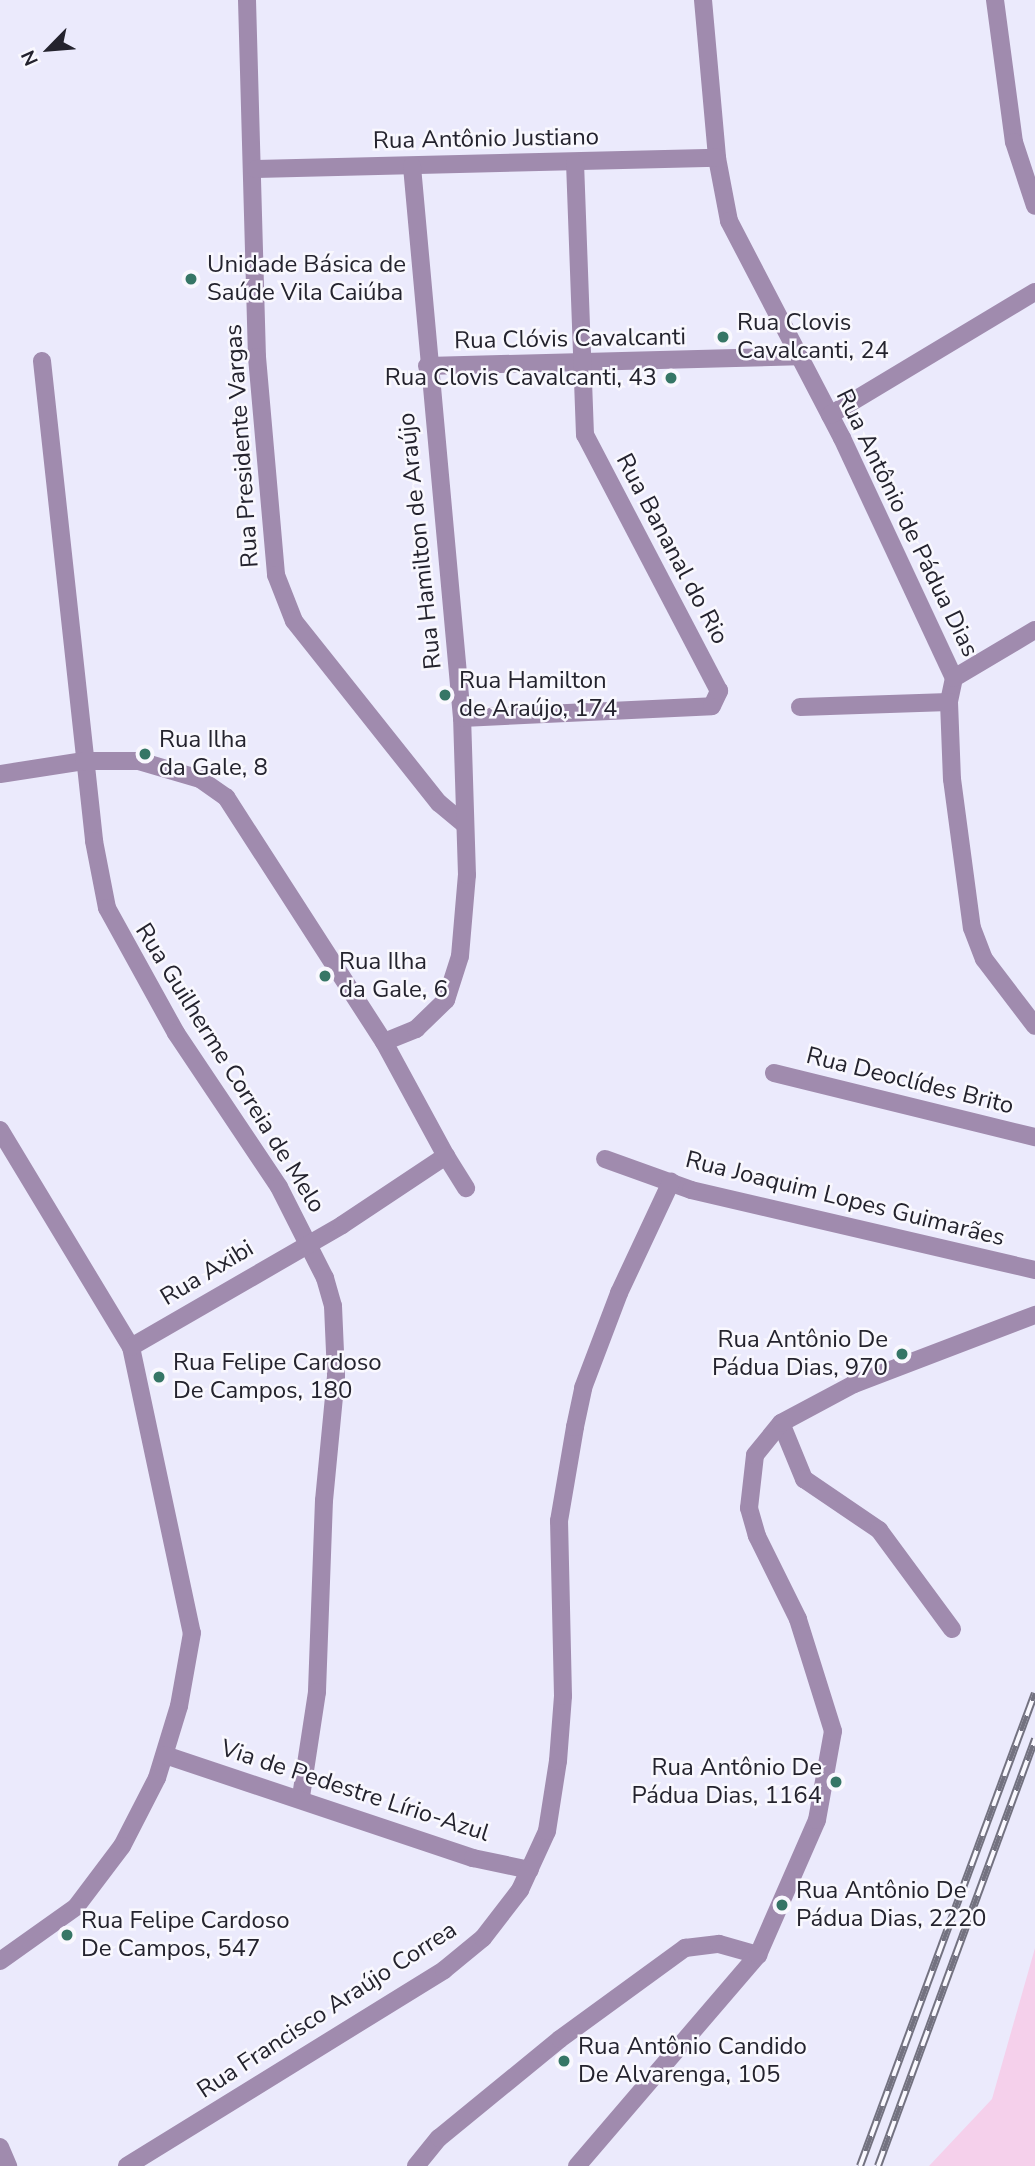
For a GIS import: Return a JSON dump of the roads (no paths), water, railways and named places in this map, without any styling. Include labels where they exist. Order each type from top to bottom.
[{"type":"street","name":"Rua Presidente Vargas","points":[[247,0],[256,169],[257,357],[270,538],[281,591],[294,621],[365,713],[439,803],[463,823]]},
{"type":"street","name":"Rua Antônio de Pádua Dias","points":[[702,0],[717,158],[735,237],[830,415],[954,678],[949,702],[960,863],[972,928],[995,976],[1035,1026]]},
{"type":"street","points":[[995,0],[1014,142],[1035,206]]},
{"type":"street","name":"Rua Antônio Justiano","points":[[256,169],[717,158]]},
{"type":"street","name":"Rua Bananal do Rio","points":[[461,718],[712,706],[719,691],[585,435],[578,364],[575,163]]},
{"type":"street","name":"Rua Hamilton de Araújo","points":[[384,1042],[416,1029],[446,1000],[460,956],[467,875],[461,718],[427,366],[412,166]]},
{"type":"street","points":[[830,415],[1035,292]]},
{"type":"street","name":"Rua Clóvis Cavalcanti","points":[[427,366],[798,356]]},
{"type":"street","name":"Rua Guilherme Correia de Melo","points":[[42,361],[94,841],[113,925],[176,1033],[279,1187],[308,1242],[333,1306],[336,1376],[317,1692],[301,1797]]},
{"type":"street","points":[[954,678],[1035,630]]},
{"type":"street","points":[[800,707],[949,702]]},
{"type":"street","points":[[0,774],[84,761],[139,761],[178,770],[226,797],[384,1042],[466,1188]]},
{"type":"street","name":"Rua Deoclídes Brito","points":[[774,1073],[1035,1137]]},
{"type":"street","points":[[0,1130],[131,1347],[192,1633],[165,1755],[122,1846],[76,1907],[0,1961]]},
{"type":"street","name":"Rua Axibi","points":[[131,1347],[446,1156]]},
{"type":"street","name":"Rua Joaquim Lopes Guimarães","points":[[605,1159],[671,1182],[1035,1270]]},
{"type":"street","name":"Rua Francisco Araújo Correa","points":[[127,2166],[444,1970],[483,1938],[530,1870],[547,1831],[558,1761],[563,1696],[559,1521],[575,1427],[583,1388],[619,1293],[671,1182]]},
{"type":"street","points":[[577,2166],[758,1955],[817,1820],[832,1750],[821,1683],[749,1508],[755,1455],[781,1423],[854,1384],[1035,1315]]},
{"type":"street","points":[[781,1423],[804,1479],[879,1530],[952,1629]]},
{"type":"street","name":"Via de Pedestre Lírio-Azul","points":[[165,1755],[301,1797],[473,1858],[530,1870]]},
{"type":"street","points":[[416,2166],[439,2138],[560,2039],[685,1948],[719,1944],[758,1955]]},
{"type":"street","points":[[0,2147],[8,2166]]},
{"type":"railway","points":[[860,2166],[1035,1693]]},
{"type":"railway","points":[[878,2166],[1035,1739]]},
{"type":"place","name":"Unidade Básica de Saúde Vila Caiúba","points":[[191,279]]},
{"type":"place","name":"Rua Clovis Cavalcanti, 24","points":[[723,337]]},
{"type":"place","name":"Rua Clovis Cavalcanti, 43","points":[[671,378]]},
{"type":"place","name":"Rua Hamilton de Araújo, 174","points":[[445,695]]},
{"type":"place","name":"Rua Ilha da Gale, 8","points":[[145,754]]},
{"type":"place","name":"Rua Ilha da Gale, 6","points":[[325,976]]},
{"type":"place","name":"Rua Antônio De Pádua Dias, 970","points":[[902,1354]]},
{"type":"place","name":"Rua Felipe Cardoso De Campos, 180","points":[[159,1377]]},
{"type":"place","name":"Rua Antônio De Pádua Dias, 1164","points":[[836,1782]]},
{"type":"place","name":"Rua Antônio De Pádua Dias, 2220","points":[[782,1905]]},
{"type":"place","name":"Rua Felipe Cardoso De Campos, 547","points":[[67,1935]]},
{"type":"place","name":"Rua Antônio Candido De Alvarenga, 105","points":[[564,2061]]}]
